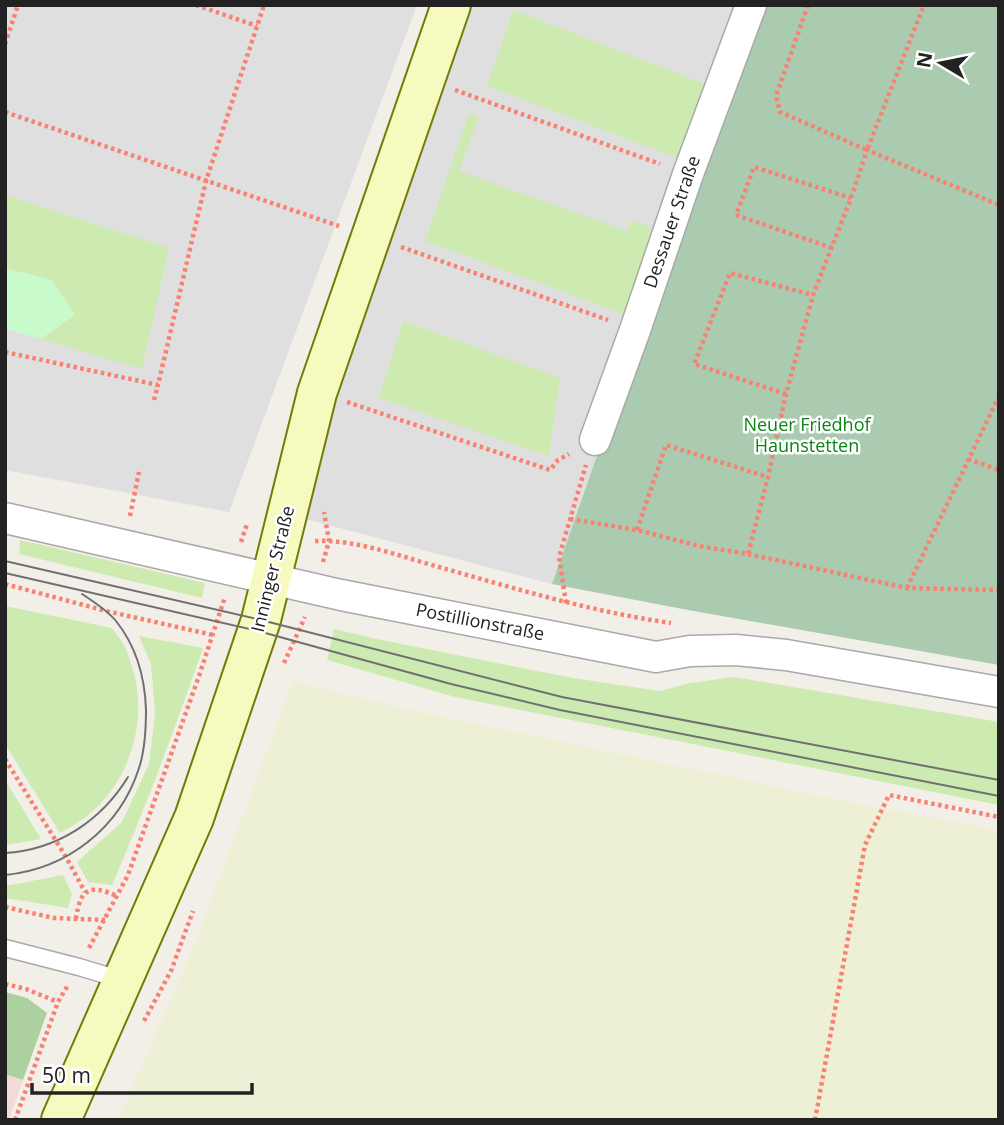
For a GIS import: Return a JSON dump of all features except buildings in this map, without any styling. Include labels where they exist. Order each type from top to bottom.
[{"type":"main road","name":"Inninger Straße","points":[[61,1120],[194,818],[251,654],[317,393],[451,5]]},
{"type":"street","name":"Dessauer Straße","points":[[595,440],[688,174],[751,5]]},
{"type":"street","name":"Postillionstraße","points":[[5,518],[354,598],[656,657],[690,651],[736,650],[786,655],[999,692]]},
{"type":"lane","points":[[5,948],[122,980]]},
{"type":"path","points":[[5,44],[18,5]]},
{"type":"path","points":[[196,5],[257,26]]},
{"type":"path","points":[[154,400],[206,181],[264,5]]},
{"type":"path","points":[[808,5],[776,96],[780,112],[999,205]]},
{"type":"path","points":[[748,554],[813,295],[924,5]]},
{"type":"path","points":[[454,89],[688,174]]},
{"type":"path","points":[[5,112],[344,228]]},
{"type":"path","points":[[832,248],[736,215],[754,167],[851,198]]},
{"type":"path","points":[[400,247],[635,330]]},
{"type":"path","points":[[786,394],[694,364],[730,274],[813,295]]},
{"type":"path","points":[[5,352],[158,385]]},
{"type":"path","points":[[906,588],[999,397]]},
{"type":"path","points":[[346,402],[550,470],[558,460]]},
{"type":"path","points":[[564,638],[567,613],[559,557],[595,440]]},
{"type":"path","points":[[637,530],[666,444],[768,477]]},
{"type":"path","points":[[968,459],[999,470]]},
{"type":"path","points":[[129,520],[139,472]]},
{"type":"path","points":[[570,519],[637,530],[699,546],[906,588],[999,590]]},
{"type":"path","name":"Postillionstraße","points":[[329,541],[364,547],[565,603],[679,625],[690,651]]},
{"type":"path","points":[[15,1120],[58,1002],[128,874],[213,635],[232,571]]},
{"type":"path","points":[[5,584],[106,611],[213,635]]},
{"type":"path","points":[[5,759],[85,892]]},
{"type":"path","points":[[815,1120],[865,845],[889,795],[999,817]]},
{"type":"path","points":[[76,919],[80,898],[85,892],[100,889],[117,896]]},
{"type":"path","points":[[5,907],[54,918],[105,920]]},
{"type":"path","points":[[5,984],[58,1002]]},
{"type":"shaded area","points":[[5,5],[417,5],[229,512],[5,470]]},
{"type":"shaded area","points":[[472,5],[755,5],[552,584],[294,516]]},
{"type":"shaded area","points":[[5,1074],[23,1080],[9,1120],[5,1120]]},
{"type":"green space","name":"Neuer Friedhof Haunstetten","points":[[755,5],[999,5],[999,665],[552,584]]},
{"type":"green space","points":[[513,10],[705,84],[678,158],[487,86]]},
{"type":"green space","points":[[469,114],[479,116],[459,171],[627,231],[631,220],[652,228],[624,314],[425,241]]},
{"type":"green space","points":[[5,195],[169,248],[142,369],[41,339],[75,315],[52,280],[5,268]]},
{"type":"green space","points":[[5,268],[52,280],[75,315],[41,339],[5,329]]},
{"type":"green space","points":[[403,321],[560,378],[549,456],[379,398]]},
{"type":"green space","points":[[20,540],[205,583],[202,598],[19,554]]},
{"type":"green space","points":[[5,606],[112,628],[127,651],[137,685],[137,723],[128,761],[108,795],[91,813],[60,833],[5,744]]},
{"type":"green space","points":[[334,629],[573,678],[660,691],[690,683],[734,677],[999,722],[999,805],[455,697],[327,660]]},
{"type":"green space","points":[[139,636],[203,648],[160,767],[112,885],[88,882],[77,862],[122,822],[149,764],[155,713],[151,664]]},
{"type":"green space","points":[[293,681],[407,709],[854,803],[999,830],[999,1120],[118,1120],[190,955]]},
{"type":"green space","points":[[5,780],[41,839],[5,845]]},
{"type":"green space","points":[[63,875],[72,894],[68,908],[5,898],[5,886]]},
{"type":"green space","points":[[5,992],[27,998],[47,1013],[23,1080],[5,1074]]},
{"type":"tram line","points":[[5,561],[261,620],[562,697],[999,780]]},
{"type":"tram line","points":[[5,573],[258,631],[451,684],[560,710],[999,796]]},
{"type":"tram line","points":[[5,875],[49,864],[88,842],[105,827],[119,809],[141,761],[146,710],[138,663],[129,641],[116,621],[82,594]]},
{"type":"tram line","points":[[5,853],[42,846],[76,830],[105,807],[128,777]]}]
